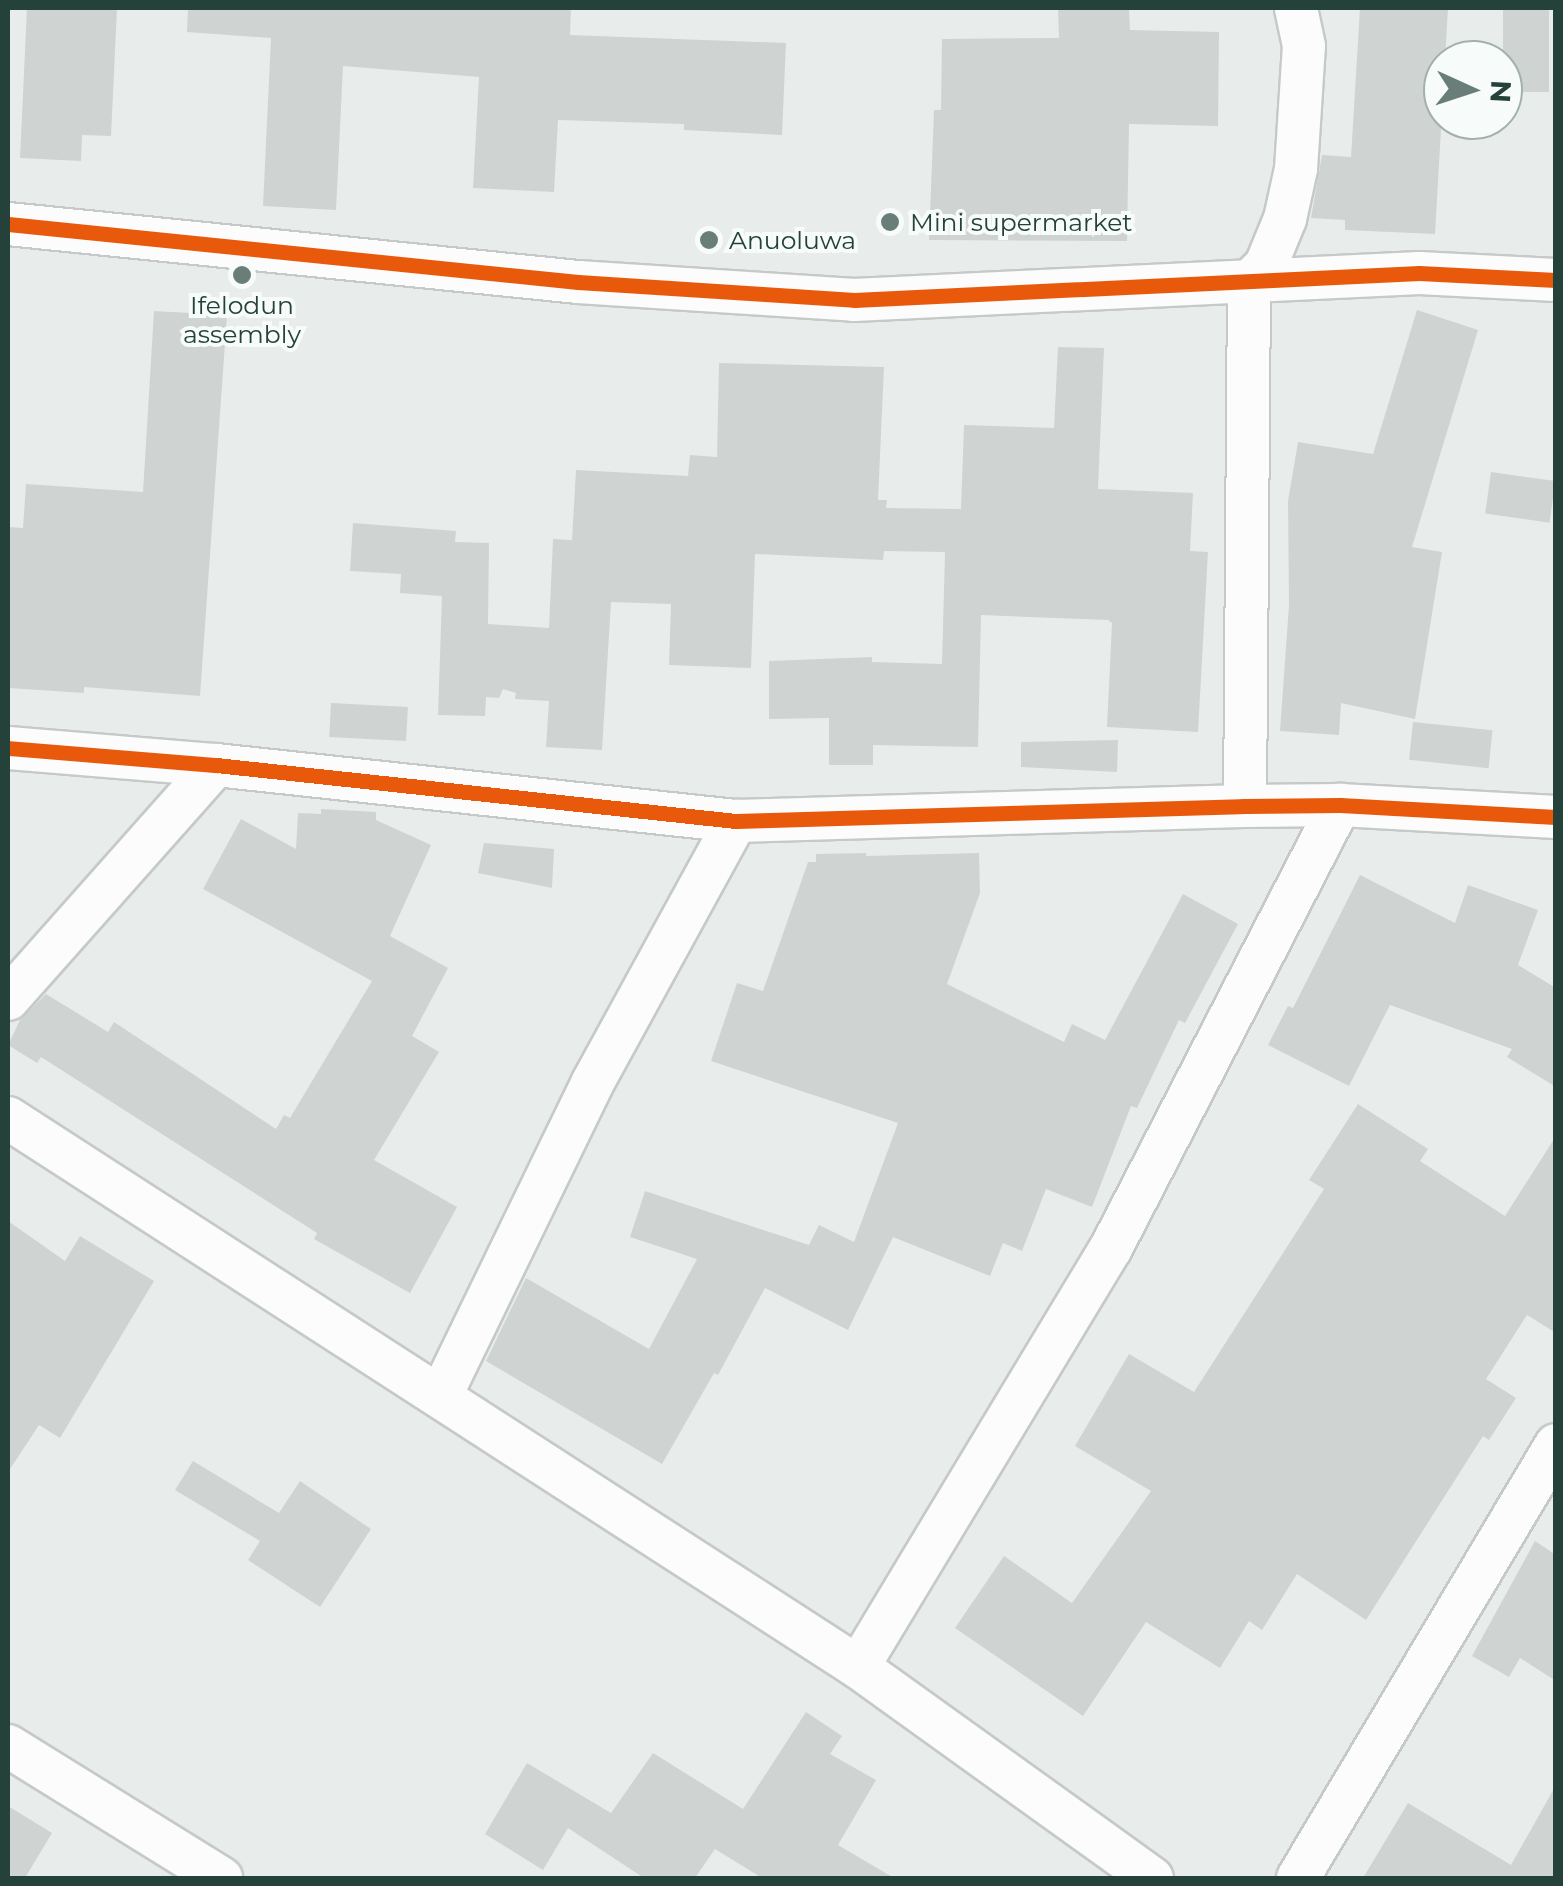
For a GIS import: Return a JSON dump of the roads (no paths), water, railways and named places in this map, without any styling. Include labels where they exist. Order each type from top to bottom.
[{"type":"street","points":[[1245,806],[1248,282],[1266,265],[1296,169],[1304,46],[1296,8]]},
{"type":"street","points":[[8,224],[578,282],[854,300],[1419,273],[1556,280]]},
{"type":"street","points":[[8,748],[216,765],[736,821],[1340,805],[1556,818]]},
{"type":"street","points":[[8,999],[216,765]]},
{"type":"street","points":[[858,1667],[1111,1248],[1340,805]]},
{"type":"street","points":[[441,1395],[592,1082],[736,821]]},
{"type":"street","points":[[8,1118],[858,1667],[1152,1878]]},
{"type":"street","points":[[1298,1878],[1556,1445]]},
{"type":"street","points":[[8,1746],[221,1878]]},
{"type":"place","name":"Mini supermarket","points":[[890,222]]},
{"type":"place","name":"Anuoluwa","points":[[709,240]]},
{"type":"place","name":"Ifelodun assembly","points":[[242,275]]}]
